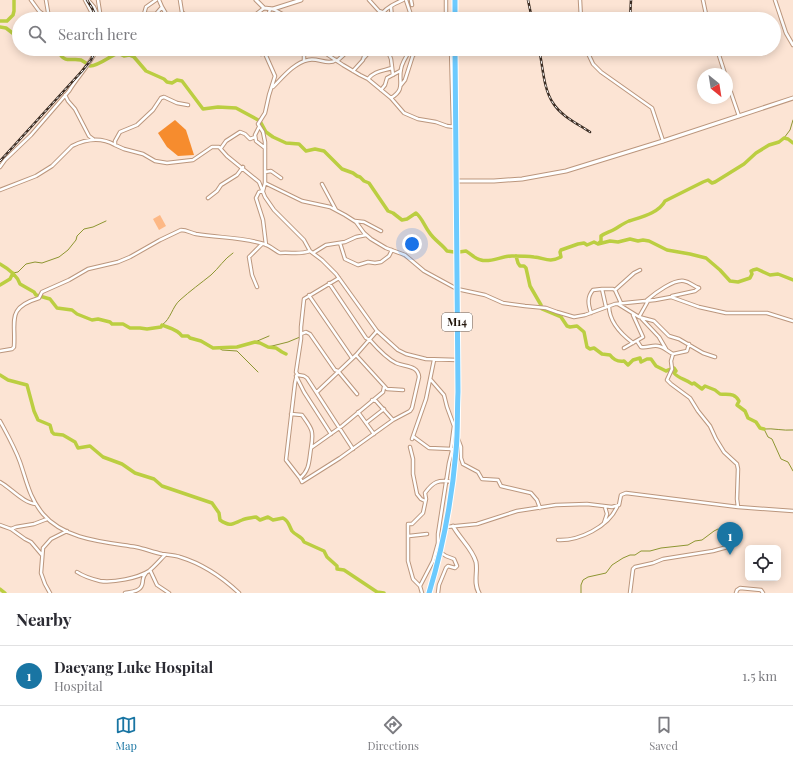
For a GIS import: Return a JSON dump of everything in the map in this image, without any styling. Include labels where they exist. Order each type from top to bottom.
[{"type":"highway","points":[[454,0],[455,12]]},
{"type":"highway","name":"M14","points":[[429,593],[446,527],[453,482],[456,435],[458,360],[454,127],[455,56]]},
{"type":"street","points":[[31,0],[40,12]]},
{"type":"street","points":[[46,0],[48,12]]},
{"type":"street","points":[[87,0],[93,12]]},
{"type":"street","points":[[87,0],[96,12]]},
{"type":"street","points":[[98,0],[99,12]]},
{"type":"street","points":[[145,12],[146,7],[156,0]]},
{"type":"street","points":[[159,0],[165,12]]},
{"type":"street","points":[[180,0],[183,12]]},
{"type":"street","points":[[256,0],[264,8],[271,9],[276,12]]},
{"type":"street","points":[[271,9],[301,0]]},
{"type":"street","points":[[369,0],[379,11],[382,12],[403,0]]},
{"type":"street","points":[[406,0],[410,12]]},
{"type":"street","points":[[411,0],[412,5]]},
{"type":"street","points":[[446,0],[446,12]]},
{"type":"street","points":[[580,0],[581,12]]},
{"type":"street","points":[[703,0],[706,12]]},
{"type":"street","points":[[775,0],[779,12]]},
{"type":"street","points":[[391,6],[391,12]]},
{"type":"street","points":[[158,12],[162,7]]},
{"type":"street","points":[[260,12],[264,8]]},
{"type":"street","points":[[781,18],[786,33],[793,45]]},
{"type":"street","points":[[0,167],[5,160],[31,135],[65,95],[89,65],[94,56]]},
{"type":"street","points":[[265,148],[256,141],[255,137],[260,121],[265,113],[268,95],[275,76],[267,56]]},
{"type":"street","points":[[304,56],[304,62]]},
{"type":"street","points":[[330,56],[353,71],[368,78],[391,98],[401,110],[409,115],[418,119],[454,127],[451,56]]},
{"type":"street","points":[[271,89],[288,71],[310,59],[331,63],[342,56]]},
{"type":"street","points":[[363,60],[364,56]]},
{"type":"street","points":[[353,71],[367,56]]},
{"type":"street","points":[[390,56],[392,76]]},
{"type":"street","points":[[381,90],[385,85],[387,78],[400,70],[407,56]]},
{"type":"street","points":[[391,98],[398,92],[413,56]]},
{"type":"street","points":[[589,56],[593,64],[601,72],[652,108],[663,141]]},
{"type":"street","points":[[719,56],[723,68]]},
{"type":"street","points":[[368,78],[375,72],[392,68]]},
{"type":"street","points":[[400,70],[401,85]]},
{"type":"street","points":[[65,95],[75,109],[89,136],[94,140]]},
{"type":"street","points":[[115,145],[115,141],[120,132],[137,124],[153,110],[161,98],[164,97],[178,103],[188,105]]},
{"type":"street","points":[[456,181],[494,181],[550,174],[590,164],[793,98]]},
{"type":"street","points":[[733,100],[738,116]]},
{"type":"street","points":[[259,126],[264,136],[265,183],[263,191],[259,192],[256,198],[263,220],[266,245]]},
{"type":"street","points":[[221,148],[226,140],[240,132],[245,134],[250,139],[255,137]]},
{"type":"street","points":[[0,190],[36,176],[56,163],[72,146],[94,140],[106,140],[124,149],[143,154],[158,162],[167,163],[190,161],[196,159],[212,147],[215,146],[221,148],[225,154],[259,182],[265,197],[274,210],[304,240],[312,252],[330,267],[377,331],[398,350],[421,358],[434,360],[458,360]]},
{"type":"street","points":[[208,198],[217,191],[221,185],[237,175],[242,167]]},
{"type":"street","points":[[264,172],[271,171],[281,178]]},
{"type":"street","points":[[265,183],[302,201],[330,207],[336,210],[355,221],[366,235],[383,247],[405,255],[424,271],[457,289],[485,296],[503,303],[546,308],[570,316],[578,316],[607,306],[621,303],[647,301],[671,297],[695,291],[699,288],[685,281],[677,281],[657,292],[647,301],[640,318]]},
{"type":"street","points":[[322,184],[336,210]]},
{"type":"street","points":[[355,221],[364,222],[381,231]]},
{"type":"street","points":[[0,351],[12,349],[14,347],[15,315],[20,307],[25,303],[39,298],[42,292],[69,280],[88,269],[118,262],[130,257],[181,230],[196,234],[239,239],[266,245],[274,248],[280,253],[286,252],[298,254],[312,252],[326,245],[345,242],[356,237],[366,235]]},
{"type":"street","points":[[340,243],[345,259],[358,265],[368,262],[381,262],[389,256],[392,250]]},
{"type":"street","points":[[257,287],[252,275],[249,257],[262,244]]},
{"type":"street","points":[[615,290],[634,273],[640,270]]},
{"type":"street","points":[[331,434],[304,392],[296,372],[296,363],[301,334],[304,298],[339,278]]},
{"type":"street","points":[[297,375],[286,462],[302,482],[353,449],[393,420],[410,411],[412,408],[419,374],[415,369],[392,360],[366,338],[329,284]]},
{"type":"street","points":[[602,289],[609,313],[615,325],[621,333],[633,343]]},
{"type":"street","points":[[591,312],[589,296],[593,290],[615,290]]},
{"type":"street","points":[[615,290],[621,303]]},
{"type":"street","points":[[309,295],[352,358]]},
{"type":"street","points":[[671,297],[699,307],[726,313],[767,313],[793,321]]},
{"type":"street","points":[[618,304],[640,318],[654,321],[666,334],[689,344],[703,353],[715,357]]},
{"type":"street","points":[[624,348],[642,339],[643,335],[638,329],[636,318],[632,314]]},
{"type":"street","points":[[640,318],[659,337],[666,349]]},
{"type":"street","points":[[316,392],[356,355],[377,331]]},
{"type":"street","points":[[301,334],[303,332],[310,333],[331,366],[338,371],[357,394]]},
{"type":"street","points":[[637,341],[641,347],[648,348],[656,346],[666,349],[673,354],[686,351],[689,344]]},
{"type":"street","points":[[673,354],[671,361],[672,369],[667,380],[670,384],[688,396],[710,426],[716,439],[726,454],[737,464],[738,507]]},
{"type":"street","points":[[356,355],[384,387],[389,390]]},
{"type":"street","points":[[434,360],[426,399],[413,438],[429,448],[454,449]]},
{"type":"street","points":[[297,375],[306,377],[353,449]]},
{"type":"street","points":[[431,380],[444,395],[461,447],[462,460],[465,466],[478,472],[482,479],[498,480],[501,486],[531,493],[537,500],[540,508]]},
{"type":"street","points":[[383,392],[384,387]]},
{"type":"street","points":[[311,448],[339,428],[378,395],[389,390],[403,390]]},
{"type":"street","points":[[376,401],[378,395]]},
{"type":"street","points":[[372,400],[376,401],[393,420]]},
{"type":"street","points":[[366,423],[384,409]]},
{"type":"street","points":[[358,412],[374,434]]},
{"type":"street","points":[[291,414],[302,415],[312,430],[313,436],[308,467],[305,474],[300,478]]},
{"type":"street","points":[[0,421],[18,458],[26,483],[36,504],[48,519],[67,531],[93,541],[180,557],[201,565],[224,579],[239,593]]},
{"type":"street","points":[[438,593],[439,585],[446,568],[448,566],[455,568],[457,566],[454,559],[446,556],[440,547],[438,534],[450,458],[454,449],[454,426]]},
{"type":"street","points":[[410,447],[417,494],[421,499],[426,501]]},
{"type":"street","points":[[422,593],[420,586],[413,579],[408,560],[408,524],[412,524],[423,513],[426,501],[425,493],[431,485],[439,481],[453,482]]},
{"type":"street","points":[[0,482],[18,495],[33,504],[36,504]]},
{"type":"street","points":[[558,540],[578,537],[596,530],[612,515],[620,503],[621,495],[626,493],[738,507],[793,511]]},
{"type":"street","points":[[446,527],[478,524],[517,511],[560,505],[583,504],[605,507],[617,506]]},
{"type":"street","points":[[604,524],[607,514],[605,507]]},
{"type":"street","points":[[11,529],[48,519]]},
{"type":"street","points":[[0,525],[11,529],[32,542],[42,555]]},
{"type":"street","points":[[453,526],[468,546],[475,560],[476,584],[479,593]]},
{"type":"street","points":[[50,593],[41,573],[43,548],[51,539],[67,531]]},
{"type":"street","points":[[409,536],[427,534]]},
{"type":"street","points":[[630,593],[633,569],[663,559],[713,551],[731,546]]},
{"type":"street","points":[[420,586],[440,547]]},
{"type":"street","points":[[125,593],[139,589],[142,586],[142,578],[165,554]]},
{"type":"street","points":[[77,572],[84,576],[104,581],[126,579],[149,571]]},
{"type":"street","points":[[149,571],[157,585],[169,593]]},
{"type":"street","points":[[736,593],[740,588],[761,590],[763,593]]},
{"type":"shaded area","points":[[175,120],[186,130],[194,155],[178,156],[167,147],[158,133]]},
{"type":"shaded area","points":[[160,215],[166,226],[159,230],[153,219]]},
{"type":"waterway","points":[[14,0],[14,12]]},
{"type":"waterway","points":[[0,21],[7,21],[12,16]]},
{"type":"waterway","points":[[0,27],[6,28],[12,33]]},
{"type":"waterway","points":[[61,56],[66,59],[81,60],[86,63]]},
{"type":"waterway","points":[[90,66],[93,66],[112,56]]},
{"type":"waterway","points":[[132,56],[146,71],[164,79],[167,82],[172,83],[177,80],[182,81],[203,109],[218,107],[236,108],[260,121],[266,132],[273,137],[286,143],[299,144],[306,151],[315,149],[324,151],[342,169],[353,173],[369,183],[388,211],[402,220],[407,219],[416,213],[433,237],[447,251],[454,252]]},
{"type":"waterway","points":[[784,138],[790,130],[793,120]]},
{"type":"waterway","points":[[598,244],[601,241],[601,236],[627,222],[654,212],[659,209],[665,201],[703,182],[708,180],[712,183],[715,182],[744,164],[756,153],[769,145],[779,142],[784,138],[793,143]]},
{"type":"waterway","points":[[13,273],[18,272],[26,264],[35,262],[42,263],[59,257],[68,250],[76,240],[77,236],[84,229],[106,221]]},
{"type":"waterway","points":[[459,252],[466,251],[477,259],[485,261],[512,256],[553,260],[561,257],[561,250],[578,244],[584,243],[587,245],[594,242],[598,244],[630,239],[638,241],[643,240],[649,241],[667,250],[706,258],[730,281],[738,282],[750,278],[752,274],[751,271],[757,269],[770,275],[778,274],[793,280]]},
{"type":"waterway","points":[[162,325],[180,300],[211,275],[233,253]]},
{"type":"waterway","points":[[516,256],[520,266],[524,266],[526,268],[530,286],[541,305]]},
{"type":"waterway","points":[[0,264],[12,272],[20,284],[34,292],[36,295],[50,299],[57,308],[72,310],[77,314],[92,320],[98,319],[110,322],[112,324],[123,324],[130,328],[147,329],[161,327],[162,325],[175,330],[182,336],[188,336],[201,341],[213,348],[237,347],[255,342],[268,347],[276,348],[286,354]]},
{"type":"waterway","points":[[0,285],[10,279],[13,273]]},
{"type":"waterway","points":[[542,309],[561,317],[567,326],[577,326],[584,332],[587,347],[590,349],[594,348],[602,354],[610,355],[616,360],[624,361],[628,365],[633,360],[640,358],[641,362],[651,359],[656,366],[666,371],[674,368],[676,371],[674,373],[676,375],[692,384],[694,383],[702,389],[705,386],[720,394],[731,394],[735,396],[739,401],[737,405],[745,411],[748,418],[756,422],[760,428],[764,429]]},
{"type":"waterway","points":[[255,342],[269,336]]},
{"type":"waterway","points":[[268,347],[300,337]]},
{"type":"waterway","points":[[219,348],[222,350],[237,351],[258,372]]},
{"type":"waterway","points":[[0,375],[8,380],[27,385],[38,420],[50,425],[54,434],[63,435],[75,442],[78,448],[90,446],[103,457],[122,464],[135,473],[154,479],[162,486],[212,503],[219,513],[220,520],[226,524],[233,524],[245,519],[256,517],[260,520],[268,517],[273,520],[283,518],[288,522],[292,531],[302,538],[304,542],[324,551],[327,557],[337,566],[337,569],[344,570],[377,592],[384,593]]},
{"type":"waterway","points":[[793,430],[764,429],[768,437],[772,439],[781,459],[788,462],[793,471]]},
{"type":"waterway","points":[[581,593],[581,585],[583,580],[588,577],[606,573],[612,565],[623,558],[630,555],[635,555],[641,551],[688,545],[695,541],[702,540],[718,529]]},
{"type":"waterway","points":[[0,589],[5,593]]},
{"type":"railway","points":[[87,0],[94,12]]},
{"type":"railway","points":[[528,0],[531,12]]},
{"type":"railway","points":[[630,12],[631,0]]},
{"type":"railway","points":[[0,161],[82,71],[93,56]]},
{"type":"railway","points":[[540,56],[547,91],[556,108],[565,116],[590,132]]},
{"type":"place","name":"Daeyang Luke Hospital","points":[[730,555]]}]
